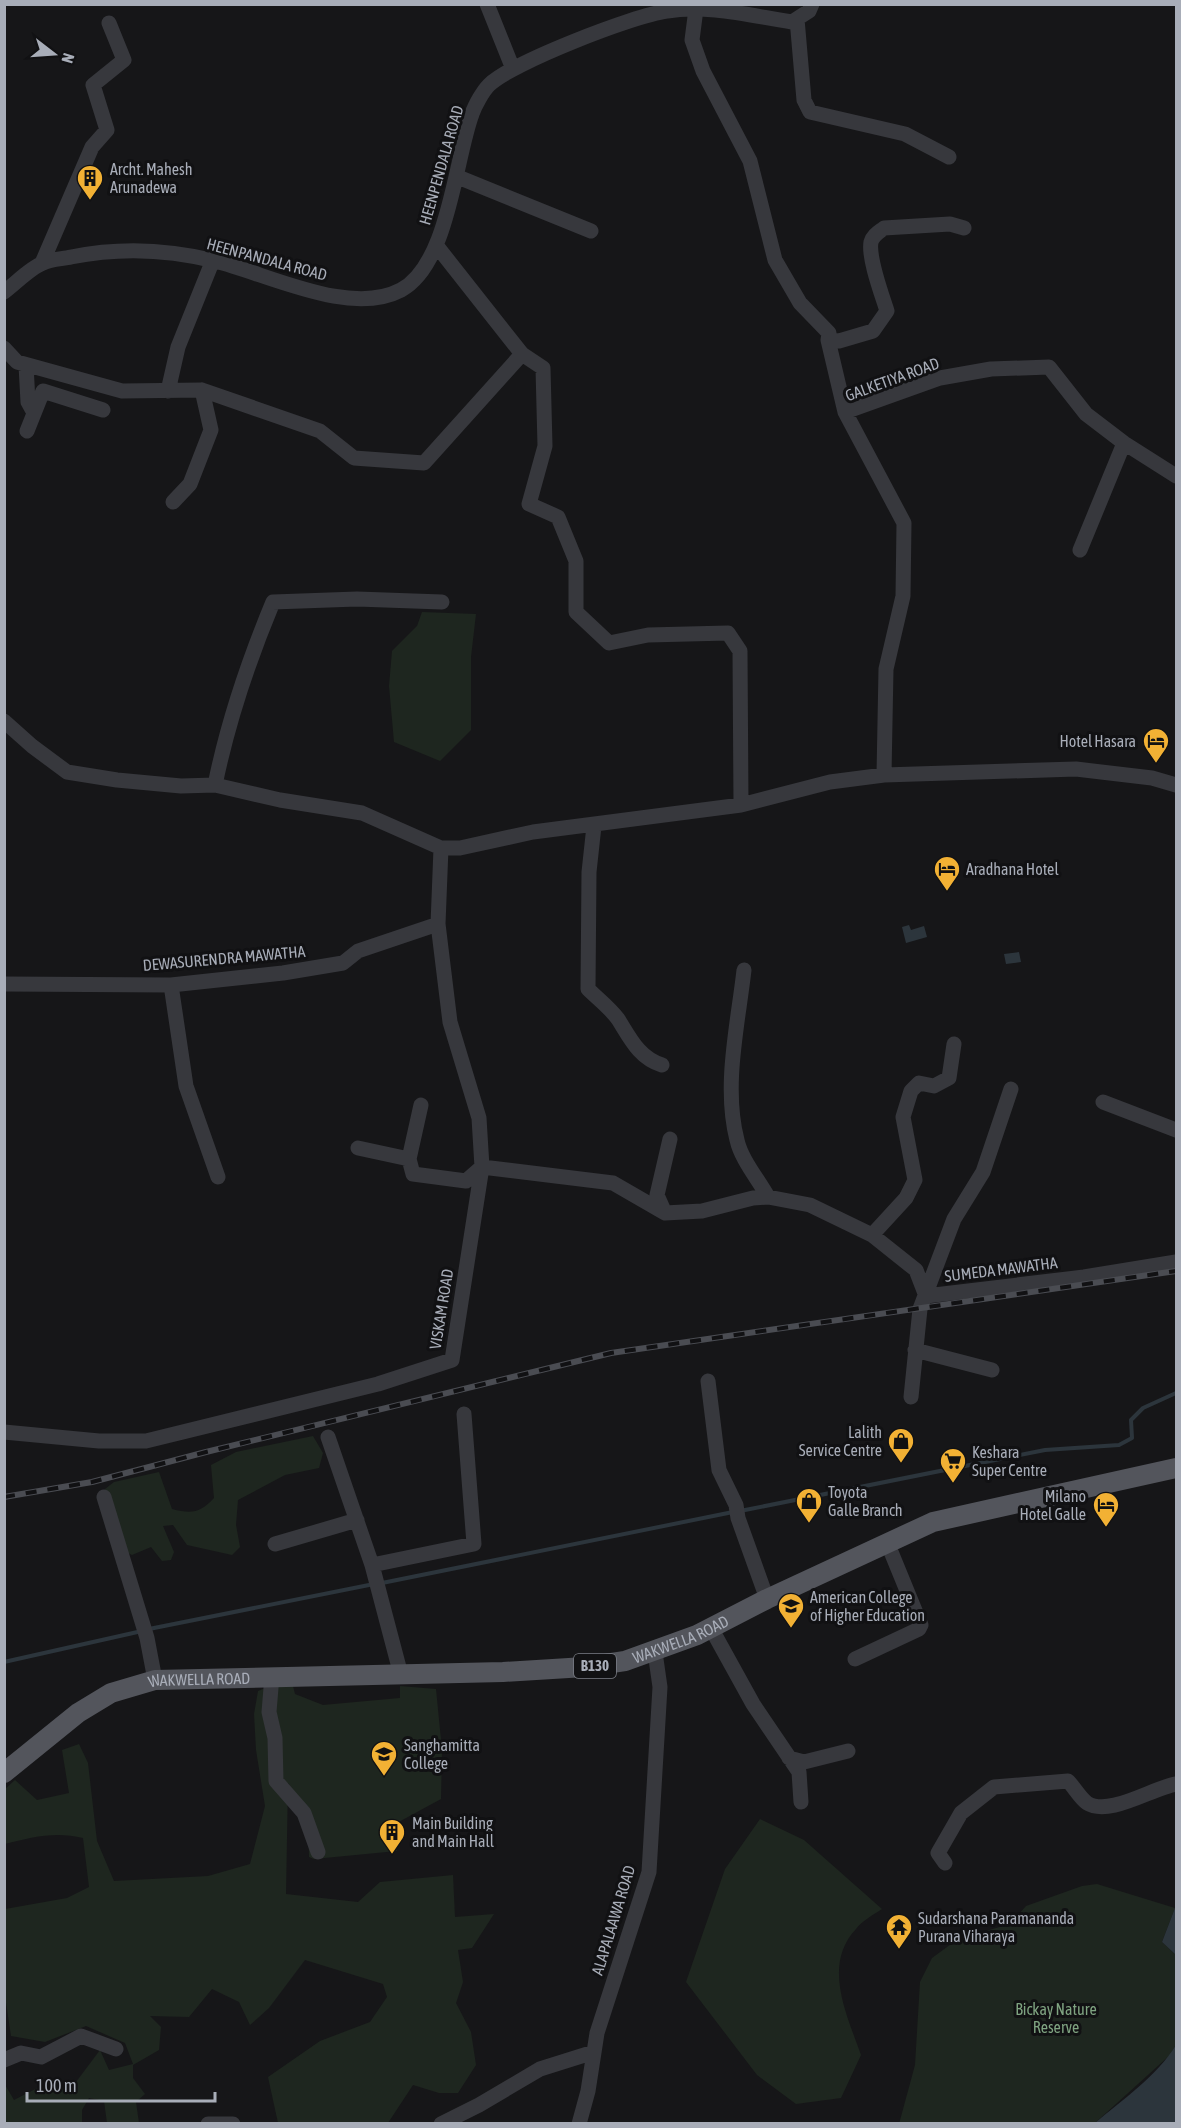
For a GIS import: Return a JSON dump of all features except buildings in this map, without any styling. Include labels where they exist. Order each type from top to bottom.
[{"type":"main road","name":"WAKWELLA ROAD","points":[[4,1773],[78,1713],[111,1694],[154,1680],[401,1675],[585,1667],[625,1661],[655,1652],[711,1628],[886,1542],[933,1522],[1176,1468]]},
{"type":"street","points":[[487,4],[513,69]]},
{"type":"street","points":[[812,4],[809,11],[797,19],[804,100],[810,112],[905,134],[950,157]]},
{"type":"street","name":"HEENPENDALA ROAD","points":[[436,245],[458,177],[472,112],[489,85],[513,69],[617,25],[667,8],[696,9],[792,22],[797,19]]},
{"type":"street","points":[[696,9],[692,40],[703,71],[750,161],[775,260],[800,303],[829,333],[828,340],[845,412]]},
{"type":"street","points":[[42,263],[92,147],[107,130],[93,85],[124,60],[109,23]]},
{"type":"street","points":[[458,177],[591,231]]},
{"type":"street","points":[[828,340],[839,341],[873,331],[887,311],[872,256],[871,242],[875,234],[884,228],[950,224],[964,228]]},
{"type":"street","points":[[436,245],[522,354],[543,368],[545,446],[529,504],[558,517],[576,561],[576,612],[609,643],[648,635],[728,633],[740,651],[741,806]]},
{"type":"street","name":"HEENPANDALA ROAD","points":[[4,292],[42,263],[109,249],[156,251],[213,260],[338,297],[376,299],[403,289],[420,272],[436,245]]},
{"type":"street","points":[[168,391],[178,347],[213,260]]},
{"type":"street","points":[[4,348],[17,362],[122,391],[202,390],[320,431],[354,458],[424,463],[522,354]]},
{"type":"street","points":[[26,365],[28,402],[34,413]]},
{"type":"street","name":"GALKETIYA ROAD","points":[[884,775],[886,669],[903,596],[904,523],[845,412],[940,378],[991,369],[1049,367],[1086,414],[1124,444],[1176,476]]},
{"type":"street","points":[[173,502],[190,484],[210,430],[202,390]]},
{"type":"street","points":[[27,431],[43,391],[103,410]]},
{"type":"street","points":[[1080,550],[1124,444]]},
{"type":"street","points":[[215,785],[227,727],[245,670],[273,602],[357,599],[442,602]]},
{"type":"street","points":[[4,721],[32,746],[67,772],[117,780],[181,786],[215,785],[280,800],[362,813],[441,848],[460,848],[533,832],[741,806],[830,782],[884,775],[1076,769],[1152,778],[1176,785]]},
{"type":"street","points":[[594,826],[589,872],[588,989],[617,1018],[627,1037],[653,1062],[662,1065]]},
{"type":"street","name":"VISKAM ROAD","points":[[4,1432],[99,1441],[146,1441],[378,1384],[452,1360],[482,1167],[479,1118],[450,1022],[438,924],[441,848]]},
{"type":"street","name":"DEWASURENDRA MAWATHA","points":[[4,984],[171,984],[283,974],[343,963],[358,951],[438,924]]},
{"type":"street","points":[[744,970],[733,1068],[733,1116],[737,1142],[768,1197]]},
{"type":"street","points":[[171,984],[186,1086],[218,1177]]},
{"type":"street","points":[[872,1235],[906,1198],[915,1180],[903,1117],[911,1091],[919,1083],[934,1086],[949,1077],[954,1044]]},
{"type":"street","points":[[911,1397],[920,1309],[954,1219],[983,1172],[1011,1089]]},
{"type":"street","points":[[1102,1102],[1176,1131]]},
{"type":"street","points":[[421,1105],[409,1159],[413,1174],[466,1181],[482,1167],[613,1183],[664,1213]]},
{"type":"street","points":[[664,1213],[657,1195],[670,1138]]},
{"type":"street","points":[[358,1148],[409,1159]]},
{"type":"street","name":"SUMEDA MAWATHA","points":[[664,1213],[702,1211],[753,1198],[768,1197],[810,1205],[872,1235],[916,1270],[926,1296],[1084,1277],[1176,1262]]},
{"type":"street","points":[[915,1350],[992,1370]]},
{"type":"street","points":[[708,1382],[719,1470],[737,1512],[767,1599]]},
{"type":"street","points":[[372,1565],[474,1544],[464,1414]]},
{"type":"street","points":[[328,1437],[372,1565],[401,1675]]},
{"type":"street","points":[[104,1497],[145,1632],[154,1680]]},
{"type":"street","points":[[275,1544],[357,1520]]},
{"type":"street","points":[[855,1659],[919,1629],[921,1625],[886,1542]]},
{"type":"street","points":[[711,1628],[753,1704],[799,1772],[801,1802]]},
{"type":"street","name":"ALAPALAAWA ROAD","points":[[579,2124],[588,2091],[594,2052],[615,1973],[648,1872],[660,1688],[655,1652]]},
{"type":"street","points":[[272,1676],[268,1712],[275,1738],[276,1781],[304,1813],[318,1852]]},
{"type":"street","points":[[789,1758],[804,1762],[848,1751]]},
{"type":"street","points":[[945,1863],[938,1853],[961,1813],[994,1787],[1068,1781],[1087,1803],[1112,1807],[1159,1787],[1176,1784]]},
{"type":"street","points":[[4,2060],[21,2053],[40,2057],[81,2036],[116,2049]]},
{"type":"street","points":[[441,2124],[479,2105],[540,2069],[594,2052]]},
{"type":"street","points":[[207,2124],[233,2124]]},
{"type":"green space","points":[[422,612],[476,614],[471,657],[471,730],[440,761],[394,742],[389,686],[392,651],[417,626]]},
{"type":"green space","points":[[313,1436],[323,1453],[319,1468],[285,1475],[238,1500],[236,1525],[240,1547],[232,1555],[187,1545],[173,1525],[163,1526],[174,1552],[171,1560],[162,1561],[151,1547],[132,1555],[128,1553],[105,1489],[114,1482],[159,1472],[172,1509],[185,1512],[195,1511],[214,1498],[211,1465],[236,1452]]},
{"type":"green space","points":[[287,1679],[293,1686],[295,1694],[323,1705],[400,1698],[400,1686],[436,1689],[442,1750],[441,1799],[395,1824],[397,1851],[314,1859],[309,1857],[308,1813],[288,1783],[286,1894],[358,1902],[380,1882],[453,1875],[455,1917],[494,1914],[472,1948],[458,1950],[463,1982],[456,2003],[471,2032],[476,2065],[458,2093],[439,2093],[413,2085],[388,2123],[278,2123],[268,2077],[320,2041],[370,2022],[387,1997],[383,1984],[305,1960],[269,2008],[250,2025],[239,2002],[212,1989],[189,2017],[150,2016],[161,2027],[159,2050],[133,2065],[133,2078],[145,2094],[136,2102],[139,2123],[107,2123],[104,2101],[89,2098],[82,2110],[82,2123],[5,2123],[4,2083],[14,2100],[45,2084],[73,2086],[100,2050],[109,2070],[133,2064],[125,2043],[86,2026],[45,2042],[11,2036],[5,1996],[5,1909],[67,1898],[89,1887],[83,1838],[53,1835],[5,1844],[5,1789],[15,1780],[37,1800],[69,1793],[62,1750],[79,1744],[88,1763],[97,1841],[114,1881],[208,1876],[250,1864],[265,1806],[256,1750],[254,1714],[258,1691]]},
{"type":"green space","points":[[760,1819],[804,1840],[882,1909],[856,1929],[846,1943],[840,1958],[840,1990],[861,2055],[841,2098],[796,2104],[757,2075],[686,1982],[725,1869]]},
{"type":"green space","name":"Bickay Nature Reserve","points":[[1097,1884],[1175,1908],[1162,1942],[1176,1955],[1176,2045],[1170,2055],[1095,2123],[899,2124],[915,2065],[920,1982],[932,1958],[958,1939],[1010,1924],[1026,1906],[1082,1886]]},
{"type":"shaded area","points":[[909,925],[911,930],[924,926],[927,937],[906,943],[902,927]]},
{"type":"shaded area","points":[[1019,952],[1021,962],[1006,964],[1004,954]]},
{"type":"shaded area","points":[[1176,1908],[1176,1955],[1162,1942]]},
{"type":"shaded area","points":[[1176,2045],[1176,2123],[1095,2123],[1149,2077]]},
{"type":"waterway","points":[[740,1511],[1045,1450],[1119,1445],[1132,1438],[1131,1420],[1143,1408],[1176,1393]]},
{"type":"waterway","points":[[382,1583],[733,1512]]},
{"type":"waterway","points":[[149,1629],[374,1584]]},
{"type":"waterway","points":[[4,1662],[142,1631]]},
{"type":"railway","points":[[4,1497],[92,1482],[611,1353],[1176,1271]]},
{"type":"place","name":"Archt. Mahesh Arunadewa","points":[[90,201]]},
{"type":"place","name":"Hotel Hasara","points":[[1156,764]]},
{"type":"place","name":"Aradhana Hotel","points":[[947,892]]},
{"type":"place","name":"Lalith Service Centre","points":[[901,1464]]},
{"type":"place","name":"Keshara Super Centre","points":[[953,1484]]},
{"type":"place","name":"Toyota Galle Branch","points":[[809,1524]]},
{"type":"place","name":"Milano Hotel Galle","points":[[1106,1528]]},
{"type":"place","name":"American College of Higher Education","points":[[791,1629]]},
{"type":"place","name":"Sanghamitta College","points":[[384,1777]]},
{"type":"place","name":"Main Building and Main Hall","points":[[392,1855]]},
{"type":"place","name":"Sudarshana Paramananda Purana Viharaya","points":[[899,1950]]}]
